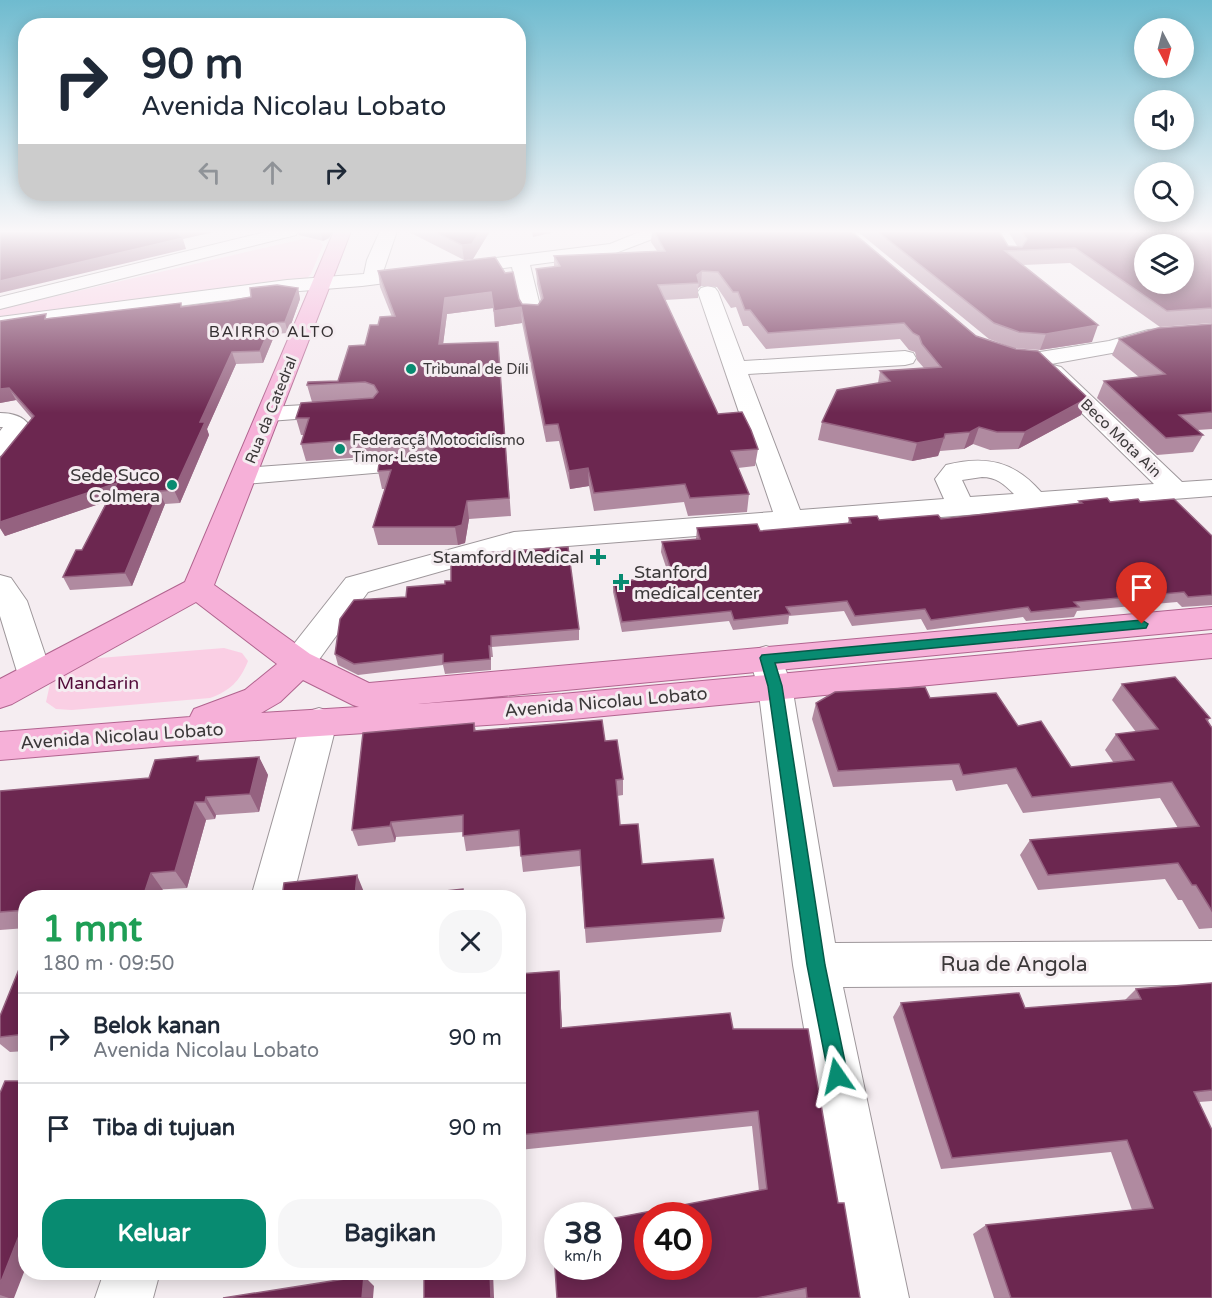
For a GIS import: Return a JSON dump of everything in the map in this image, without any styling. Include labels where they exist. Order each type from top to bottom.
[{"type":"main road","name":"Rua da Catedral","points":[[198,588],[320,292]]},
{"type":"main road","points":[[0,695],[198,588],[298,663],[319,722]]},
{"type":"main road","name":"Avenida Nicolau Lobato","points":[[0,746],[165,732],[539,709],[771,672],[1212,618]]},
{"type":"main road","name":"Avenida Nicolau Lobato","points":[[298,663],[365,696],[1212,646]]},
{"type":"main road","points":[[165,732],[256,701],[280,685],[298,663]]},
{"type":"street","points":[[0,303],[39,292]]},
{"type":"street","points":[[0,324],[250,292]]},
{"type":"street","points":[[527,292],[532,314]]},
{"type":"street","points":[[708,292],[789,519]]},
{"type":"street","name":"Beco Mota Ain","points":[[1176,491],[1030,358],[1112,347],[1148,336],[1212,331]]},
{"type":"street","points":[[735,368],[905,358]]},
{"type":"street","points":[[269,414],[368,408]]},
{"type":"street","points":[[0,420],[7,420],[17,426],[0,448]]},
{"type":"street","points":[[244,476],[424,463]]},
{"type":"street","points":[[298,663],[357,585],[514,541],[1212,488]]},
{"type":"street","points":[[0,585],[11,601],[35,675]]},
{"type":"street","points":[[771,672],[816,965],[880,1298]]},
{"type":"street","points":[[274,890],[319,722]]},
{"type":"street","name":"Rua de Angola","points":[[816,965],[1212,963]]},
{"type":"street","points":[[124,1298],[130,1280]]},
{"type":"green space","points":[[75,292],[203,292],[0,318],[0,309]]},
{"type":"green space","name":"Mandarin","points":[[224,648],[242,653],[248,661],[234,684],[210,698],[72,710],[56,709],[46,702],[50,684],[55,675],[87,659]]},
{"type":"building","points":[[250,292],[297,292],[285,322],[272,323],[260,351],[232,352],[200,422],[205,422],[174,490],[159,491],[125,573],[63,577],[76,550],[82,550],[117,483],[0,522],[0,458],[34,416],[9,388],[0,389],[0,321],[46,314],[45,319],[181,303],[181,307],[251,297]]},
{"type":"building","points":[[386,292],[517,292],[522,304],[538,305],[543,298],[541,292],[661,292],[718,414],[742,412],[751,430],[758,449],[731,451],[749,494],[690,498],[685,484],[594,493],[588,468],[569,471],[558,424],[545,425],[521,307],[494,311],[491,292],[445,298],[439,344],[498,342],[509,498],[467,501],[462,525],[455,527],[373,527],[391,470],[378,471],[380,457],[431,453],[437,444],[432,438],[422,435],[301,444],[309,418],[296,418],[301,403],[373,398],[378,392],[374,385],[365,382],[307,385],[308,382],[338,381],[349,346],[365,345],[370,325],[378,325],[380,317],[395,316]]},
{"type":"building","points":[[733,292],[923,292],[976,336],[1016,349],[1038,351],[1088,398],[1025,432],[997,432],[979,427],[970,432],[945,434],[944,438],[917,443],[822,422],[837,390],[890,381],[880,371],[941,367],[922,344],[919,336],[904,323],[768,333],[750,310],[745,310],[738,292]]},
{"type":"building","points":[[954,292],[1056,292],[1098,325],[1046,334],[1019,332],[994,323]]},
{"type":"building","points":[[1194,292],[1212,292],[1212,308],[1167,311],[1142,294],[1194,294]]},
{"type":"building","points":[[1212,324],[1212,412],[1179,415],[1203,435],[1166,438],[1104,381],[1165,374],[1119,339],[1158,328]]},
{"type":"building","points":[[1107,498],[1110,502],[1174,499],[1212,536],[1212,595],[1188,597],[1184,592],[1074,602],[1079,607],[1031,612],[1028,607],[931,620],[925,609],[855,616],[847,601],[786,607],[790,614],[734,620],[731,611],[622,622],[613,582],[673,576],[662,542],[700,539],[697,528],[757,524],[760,531],[851,523],[849,518],[877,516],[879,520],[938,515],[941,519],[1082,503],[1079,501]]},
{"type":"building","points":[[568,547],[579,629],[491,636],[490,659],[443,663],[443,654],[354,664],[335,654],[340,619],[354,600],[406,597],[407,587],[445,584],[445,581],[451,581],[451,559],[469,554]]},
{"type":"building","points":[[1175,677],[1210,718],[1206,719],[1212,728],[1212,911],[1196,885],[1192,885],[1178,863],[1048,875],[1030,840],[1199,826],[1172,782],[1032,797],[1016,768],[963,775],[959,764],[838,771],[816,703],[835,692],[925,687],[930,698],[996,693],[1018,726],[1041,721],[1071,767],[1134,760],[1116,734],[1158,729],[1122,684]]},
{"type":"building","points":[[602,720],[605,741],[617,740],[623,779],[616,780],[620,825],[638,824],[642,864],[713,859],[724,918],[585,928],[580,850],[521,856],[519,830],[463,836],[463,815],[391,822],[390,826],[352,830],[363,733],[474,723],[474,731]]},
{"type":"building","points":[[198,756],[197,761],[259,757],[250,794],[206,797],[205,802],[195,802],[175,871],[151,873],[145,890],[18,890],[18,911],[0,912],[0,791],[149,778],[155,760]]},
{"type":"building","points":[[357,875],[356,890],[283,890],[284,883]]},
{"type":"building","points":[[559,971],[561,1028],[730,1013],[733,1029],[808,1029],[838,1203],[844,1203],[860,1298],[807,1298],[806,1288],[757,1298],[557,1298],[556,1280],[622,1280],[622,1217],[634,1214],[634,1280],[712,1280],[712,1202],[699,1202],[767,1189],[758,1111],[526,1134],[526,973]]},
{"type":"building","points":[[18,972],[18,1035],[0,1037],[0,1016]]},
{"type":"building","points":[[1212,983],[1212,1090],[1194,1092],[1212,1130],[1212,1298],[1011,1298],[986,1225],[1153,1208],[1127,1140],[952,1158],[901,1003],[1019,993],[1025,1008],[1141,999],[1136,989]]},
{"type":"building","points":[[5,1081],[18,1081],[18,1238],[0,1284],[0,1093]]},
{"type":"building","points":[[338,1280],[364,1280],[362,1298],[223,1298]]},
{"type":"building","points":[[424,1280],[490,1280],[491,1298],[424,1298]]},
{"type":"place","name":"Tribunal de Díli","points":[[411,369]]},
{"type":"place","name":"Federacçã Motociclismo Timor-Leste","points":[[340,449]]},
{"type":"place","name":"Sede Suco Colmera","points":[[172,485]]},
{"type":"place","name":"Stamford Medical","points":[[598,557]]},
{"type":"place","name":"Stanford medical center","points":[[621,582]]},
{"type":"district","name":"BAIRRO ALTO","points":[[272,332]]},
{"type":"route","points":[[837,1076],[816,965],[775,686],[766,658],[1142,624]]}]
